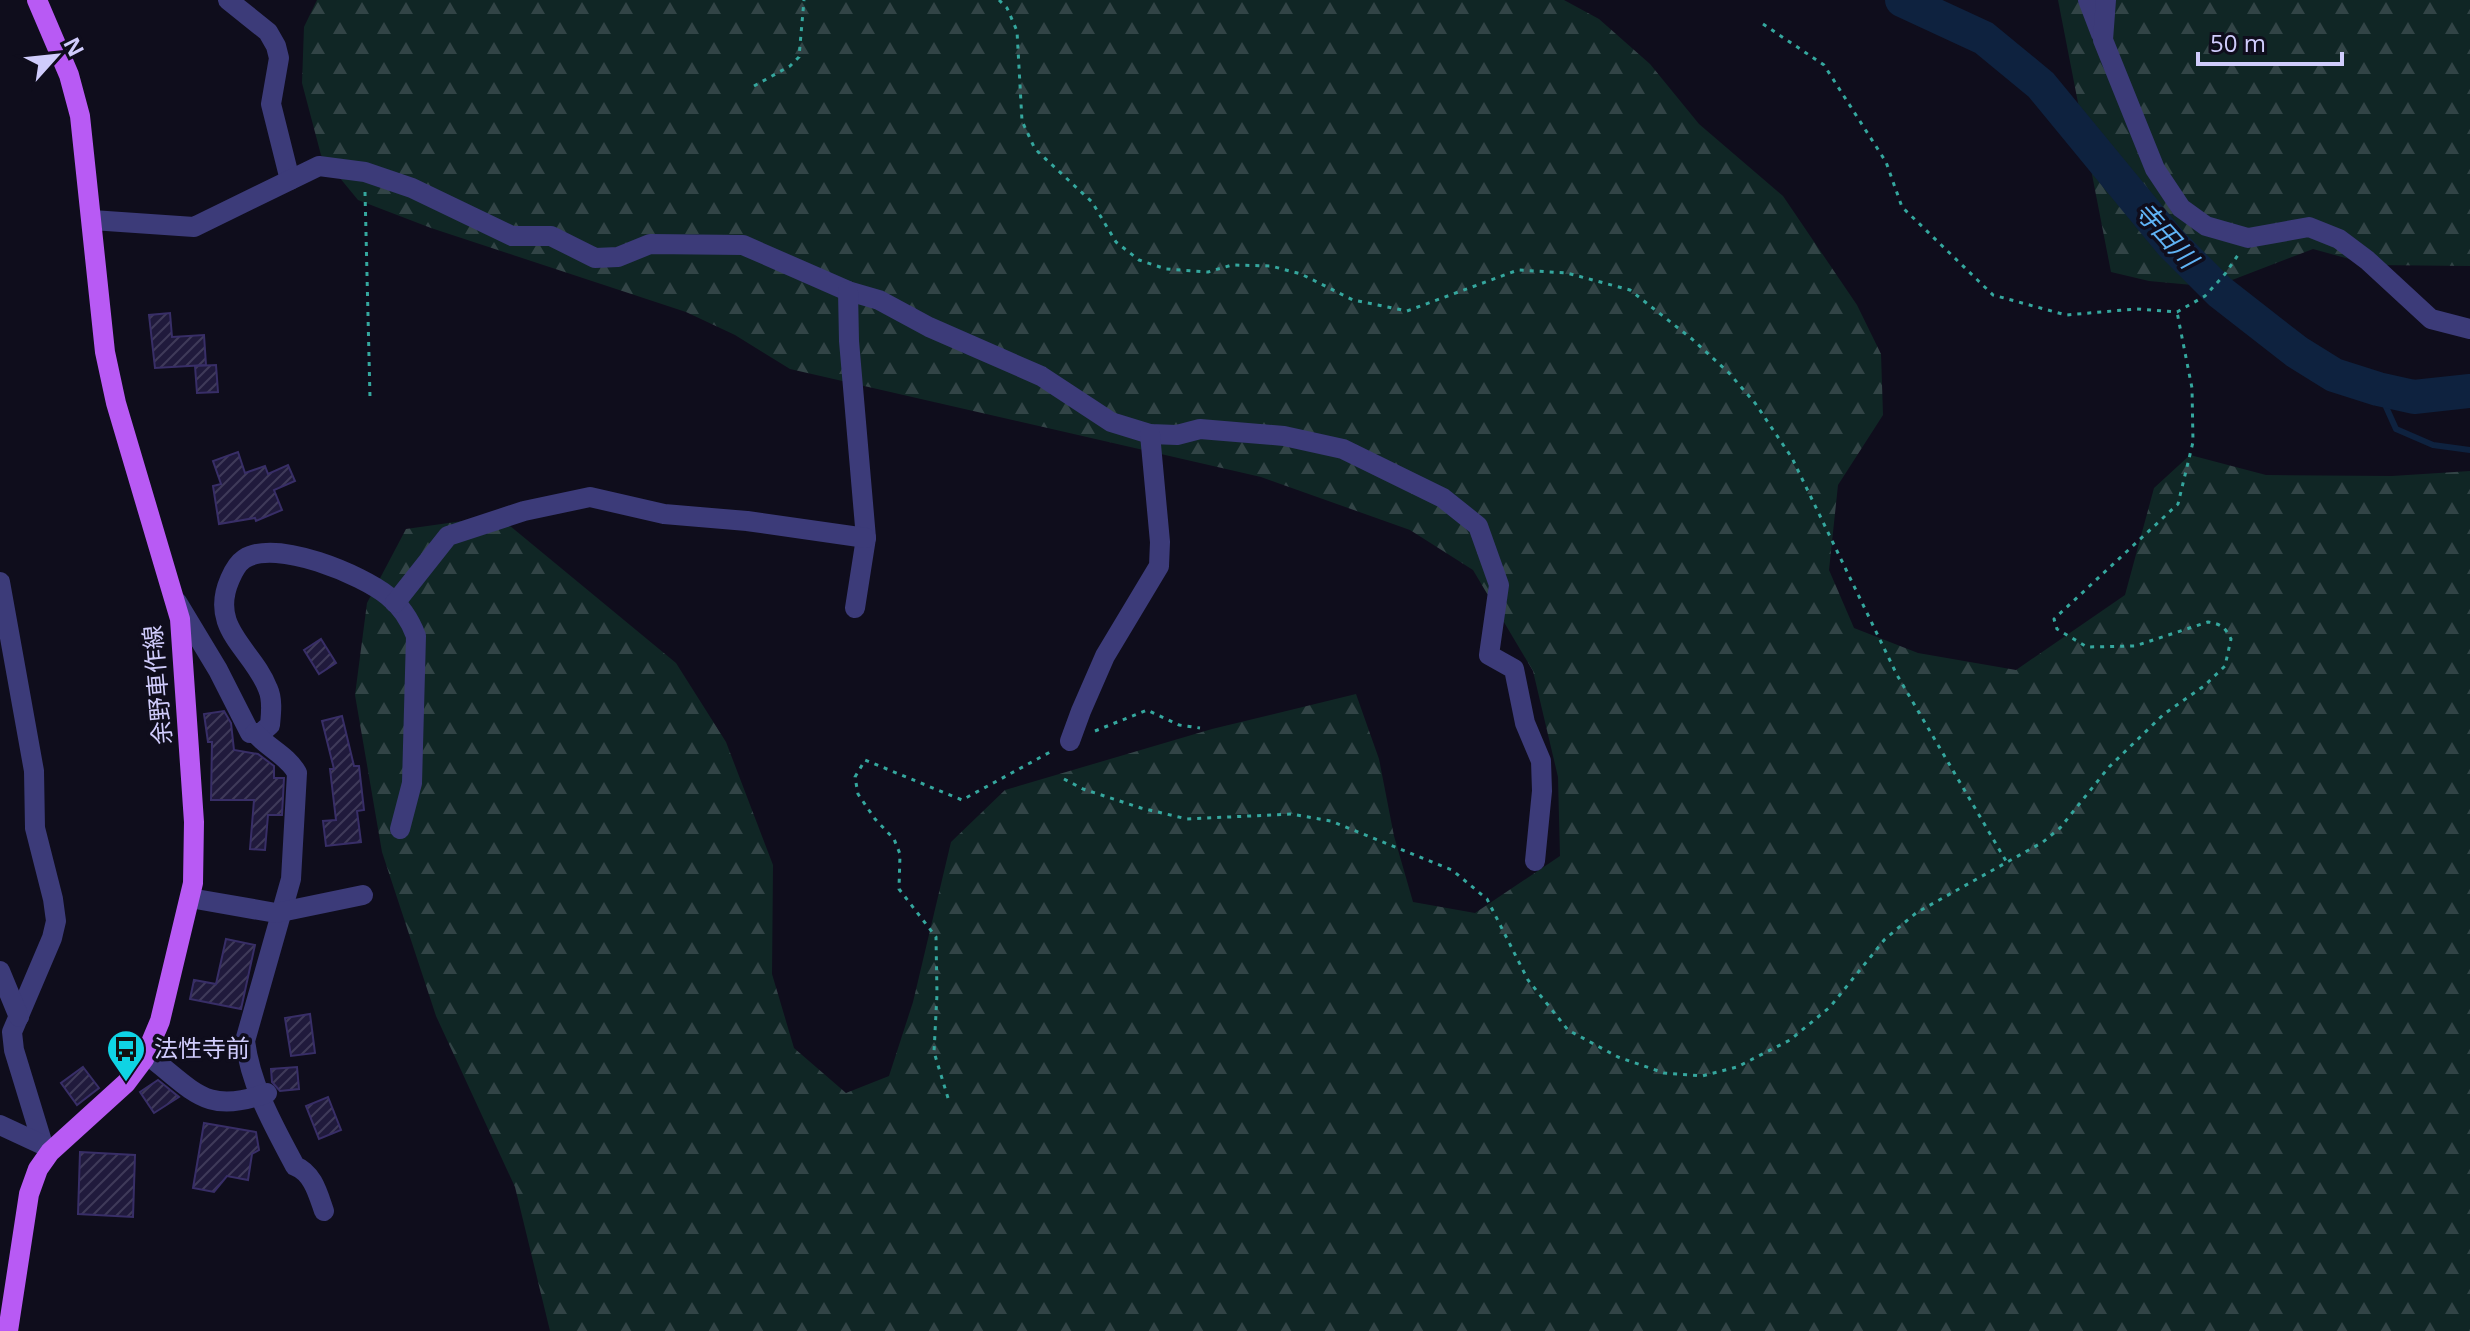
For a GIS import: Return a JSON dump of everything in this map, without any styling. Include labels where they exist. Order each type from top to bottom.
[{"type":"main road","name":"余野車作線","points":[[8,1331],[29,1194],[38,1169],[47,1148],[126,1083],[146,1054],[160,1021],[193,883],[194,822],[180,619],[116,403],[105,352],[80,116],[69,75],[37,0]]},
{"type":"street","points":[[228,0],[268,32],[276,46],[279,58],[271,104],[290,180]]},
{"type":"street","points":[[2088,0],[2155,169],[2181,208],[2206,226],[2248,238],[2309,227],[2339,239],[2367,260],[2431,319],[2470,329]]},
{"type":"street","points":[[2103,40],[2106,0]]},
{"type":"street","points":[[92,220],[194,227],[319,166],[365,172],[412,188],[512,236],[551,236],[595,258],[618,257],[650,244],[743,245],[848,291],[879,300],[929,327],[1041,376],[1111,422],[1150,434],[1177,435],[1200,429],[1284,436],[1343,449],[1443,498],[1478,526],[1499,585],[1489,655],[1514,669],[1525,723],[1541,761],[1542,791],[1535,861]]},
{"type":"street","points":[[848,291],[849,341],[866,538],[855,608]]},
{"type":"street","points":[[1070,741],[1105,656],[1159,566],[1160,542],[1150,434]]},
{"type":"street","points":[[395,603],[448,536],[524,511],[590,497],[664,514],[747,521],[866,538]]},
{"type":"street","points":[[175,599],[218,670],[250,733],[261,733],[270,725],[270,692],[260,671],[232,636],[224,612],[229,581],[241,561],[253,555],[270,553],[301,557],[362,579],[395,603],[409,618],[416,636],[412,783],[400,829]]},
{"type":"street","points":[[0,582],[34,771],[35,828],[56,921],[52,938],[12,1032],[14,1050],[47,1148]]},
{"type":"street","points":[[255,733],[292,764],[297,773],[291,879],[245,1041],[248,1061],[295,1166],[303,1169],[316,1187],[324,1211]]},
{"type":"street","points":[[190,898],[282,912],[363,895]]},
{"type":"street","points":[[0,971],[19,1017]]},
{"type":"street","points":[[146,1054],[209,1101],[238,1103],[263,1094]]},
{"type":"street","points":[[0,1125],[47,1148]]},
{"type":"path","points":[[754,86],[790,66],[799,57],[804,0]]},
{"type":"path","points":[[999,0],[1007,8],[1017,31],[1022,121],[1035,149],[1092,202],[1116,242],[1139,260],[1166,269],[1208,272],[1232,265],[1271,266],[1301,274],[1353,300],[1407,311],[1518,270],[1567,273],[1630,290],[1692,339],[1746,393],[1792,458],[1897,675],[2006,861]]},
{"type":"path","points":[[1763,24],[1824,65],[1886,162],[1902,207],[1993,295],[2066,315],[2136,309],[2177,312],[2205,296],[2225,274],[2248,238]]},
{"type":"path","points":[[365,172],[370,398]]},
{"type":"path","points":[[1064,779],[1083,789],[1187,819],[1291,814],[1331,821],[1452,870],[1487,899],[1528,980],[1568,1030],[1618,1057],[1664,1073],[1702,1076],[1737,1067],[1790,1040],[1830,1007],[1885,939],[1916,913],[2043,842],[2060,828],[2109,767],[2164,714],[2204,686],[2225,666],[2231,639],[2225,627],[2208,622],[2135,646],[2087,647],[2057,629],[2054,619],[2178,504],[2193,442],[2192,388],[2177,312]]},
{"type":"path","points":[[948,1098],[934,1052],[936,937],[899,889],[900,854],[894,839],[858,794],[855,777],[865,760],[962,800],[1070,741],[1147,710],[1179,725],[1200,728]]},
{"type":"green space","points":[[317,0],[1564,0],[1599,19],[1650,64],[1699,124],[1783,196],[1857,305],[1881,354],[1883,415],[1838,485],[1829,570],[1854,628],[1918,653],[2016,670],[2125,595],[2154,488],[2190,455],[2266,475],[2392,476],[2470,471],[2470,1331],[550,1331],[515,1187],[436,1016],[382,852],[355,695],[367,603],[406,529],[498,516],[676,663],[726,742],[773,865],[772,974],[794,1048],[846,1093],[889,1076],[913,1002],[951,842],[1005,790],[1212,729],[1356,694],[1379,759],[1394,836],[1413,902],[1475,913],[1560,856],[1558,777],[1533,671],[1473,570],[1410,530],[1261,477],[790,369],[735,335],[686,312],[431,228],[358,200],[321,155],[302,83],[304,27]]},
{"type":"green space","points":[[2058,0],[2470,0],[2470,266],[2371,265],[2313,249],[2214,287],[2149,281],[2111,272]]},
{"type":"building","points":[[170,313],[172,337],[204,335],[206,365],[155,368],[149,315]]},
{"type":"building","points":[[216,365],[218,392],[197,393],[195,366]]},
{"type":"building","points":[[238,452],[245,473],[265,466],[268,474],[288,465],[295,481],[274,490],[282,510],[256,521],[255,518],[219,524],[213,486],[221,484],[213,461]]},
{"type":"building","points":[[321,639],[336,663],[319,674],[304,650]]},
{"type":"building","points":[[224,711],[231,723],[234,750],[258,754],[274,766],[274,778],[284,778],[282,815],[268,815],[265,850],[250,849],[254,800],[211,800],[212,742],[208,742],[204,714]]},
{"type":"building","points":[[342,716],[354,766],[359,766],[364,810],[357,811],[361,842],[326,846],[323,821],[336,820],[330,769],[334,769],[322,721]]},
{"type":"building","points":[[226,939],[255,945],[241,1009],[190,999],[194,980],[216,984]]},
{"type":"building","points":[[310,1014],[315,1053],[291,1056],[285,1018]]},
{"type":"building","points":[[83,1067],[99,1088],[77,1105],[61,1083]]},
{"type":"building","points":[[297,1067],[299,1089],[280,1091],[272,1082],[271,1069]]},
{"type":"building","points":[[158,1080],[179,1097],[154,1113],[140,1092]]},
{"type":"building","points":[[328,1097],[341,1130],[319,1139],[306,1106]]},
{"type":"building","points":[[204,1123],[256,1132],[259,1150],[252,1154],[248,1180],[227,1176],[214,1192],[193,1188]]},
{"type":"building","points":[[80,1152],[135,1155],[133,1217],[78,1214]]},
{"type":"waterway","name":"寺田川","points":[[1902,0],[1984,38],[2041,85],[2171,243],[2220,292],[2297,352],[2334,375],[2378,389],[2414,397],[2470,391]]},
{"type":"waterway","points":[[2378,389],[2396,429],[2433,445],[2470,450]]},
{"type":"place","name":"法性寺前","points":[[126,1083]]}]
